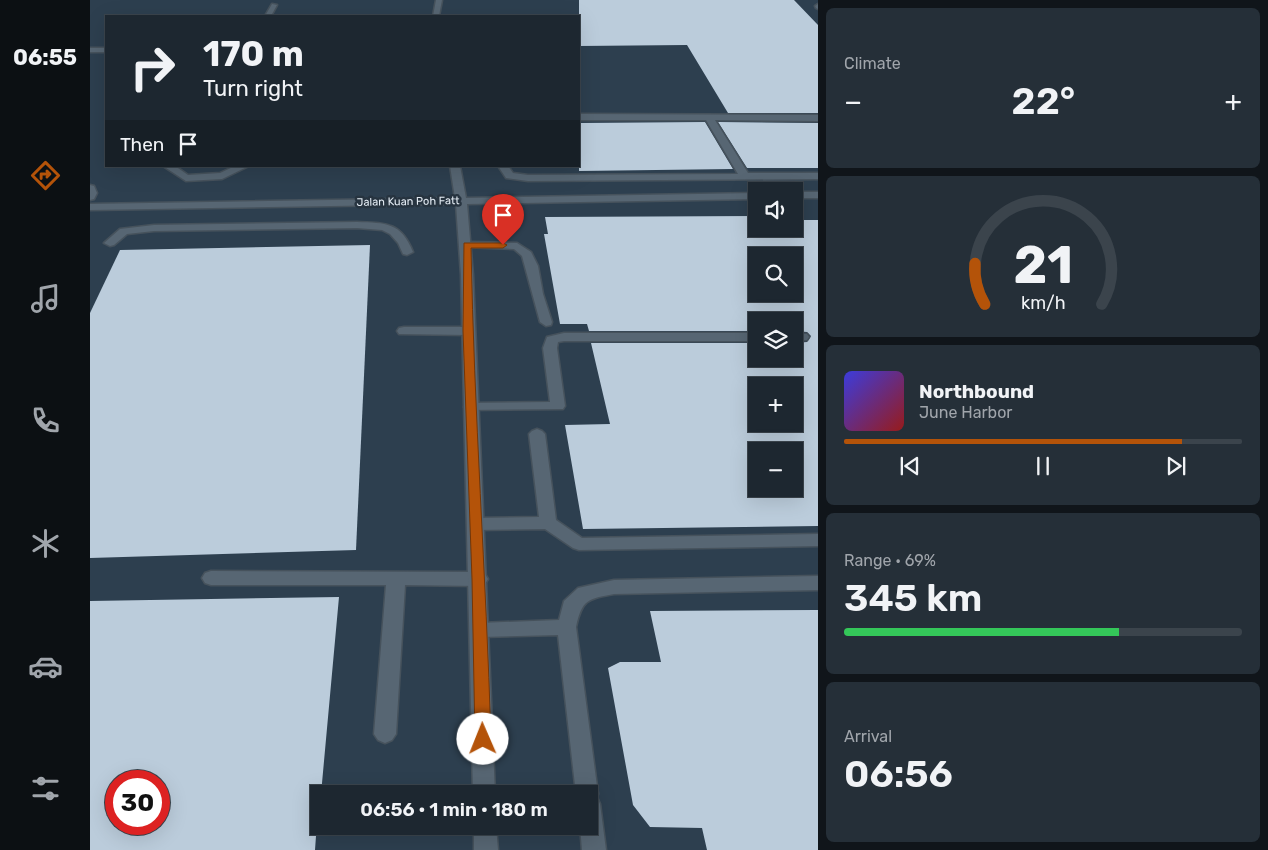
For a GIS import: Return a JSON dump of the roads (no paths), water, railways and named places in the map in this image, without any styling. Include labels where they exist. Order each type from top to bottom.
[{"type":"street","points":[[436,15],[439,0]]},
{"type":"street","points":[[269,15],[274,5]]},
{"type":"street","points":[[90,50],[105,50]]},
{"type":"street","points":[[580,117],[818,118]]},
{"type":"street","points":[[708,118],[745,176]]},
{"type":"street","points":[[170,167],[186,178],[222,176],[242,167]]},
{"type":"street","points":[[455,167],[462,200],[467,245],[468,331],[479,579],[484,785]]},
{"type":"street","points":[[503,167],[510,176],[528,178],[818,176]]},
{"type":"street","points":[[90,188],[92,193],[90,197]]},
{"type":"street","points":[[803,195],[818,195]]},
{"type":"street","name":"Jalan Kuan Poh Fatt","points":[[90,207],[748,196]]},
{"type":"street","points":[[110,243],[124,232],[154,228],[356,225],[389,228],[403,238],[407,252]]},
{"type":"street","points":[[467,245],[517,246],[527,254],[532,266],[537,294],[546,322]]},
{"type":"street","points":[[404,332],[468,331]]},
{"type":"street","points":[[471,407],[558,406],[550,348],[552,340],[564,337],[748,337]]},
{"type":"street","points":[[537,434],[548,523]]},
{"type":"street","points":[[476,524],[548,523],[579,544],[818,540]]},
{"type":"street","points":[[211,578],[479,579]]},
{"type":"street","points":[[385,734],[396,578]]},
{"type":"street","points":[[587,785],[567,627],[570,606],[584,593],[614,587],[818,583]]},
{"type":"street","points":[[480,630],[567,627]]},
{"type":"street","points":[[485,835],[486,850]]},
{"type":"street","points":[[592,835],[594,850]]}]
